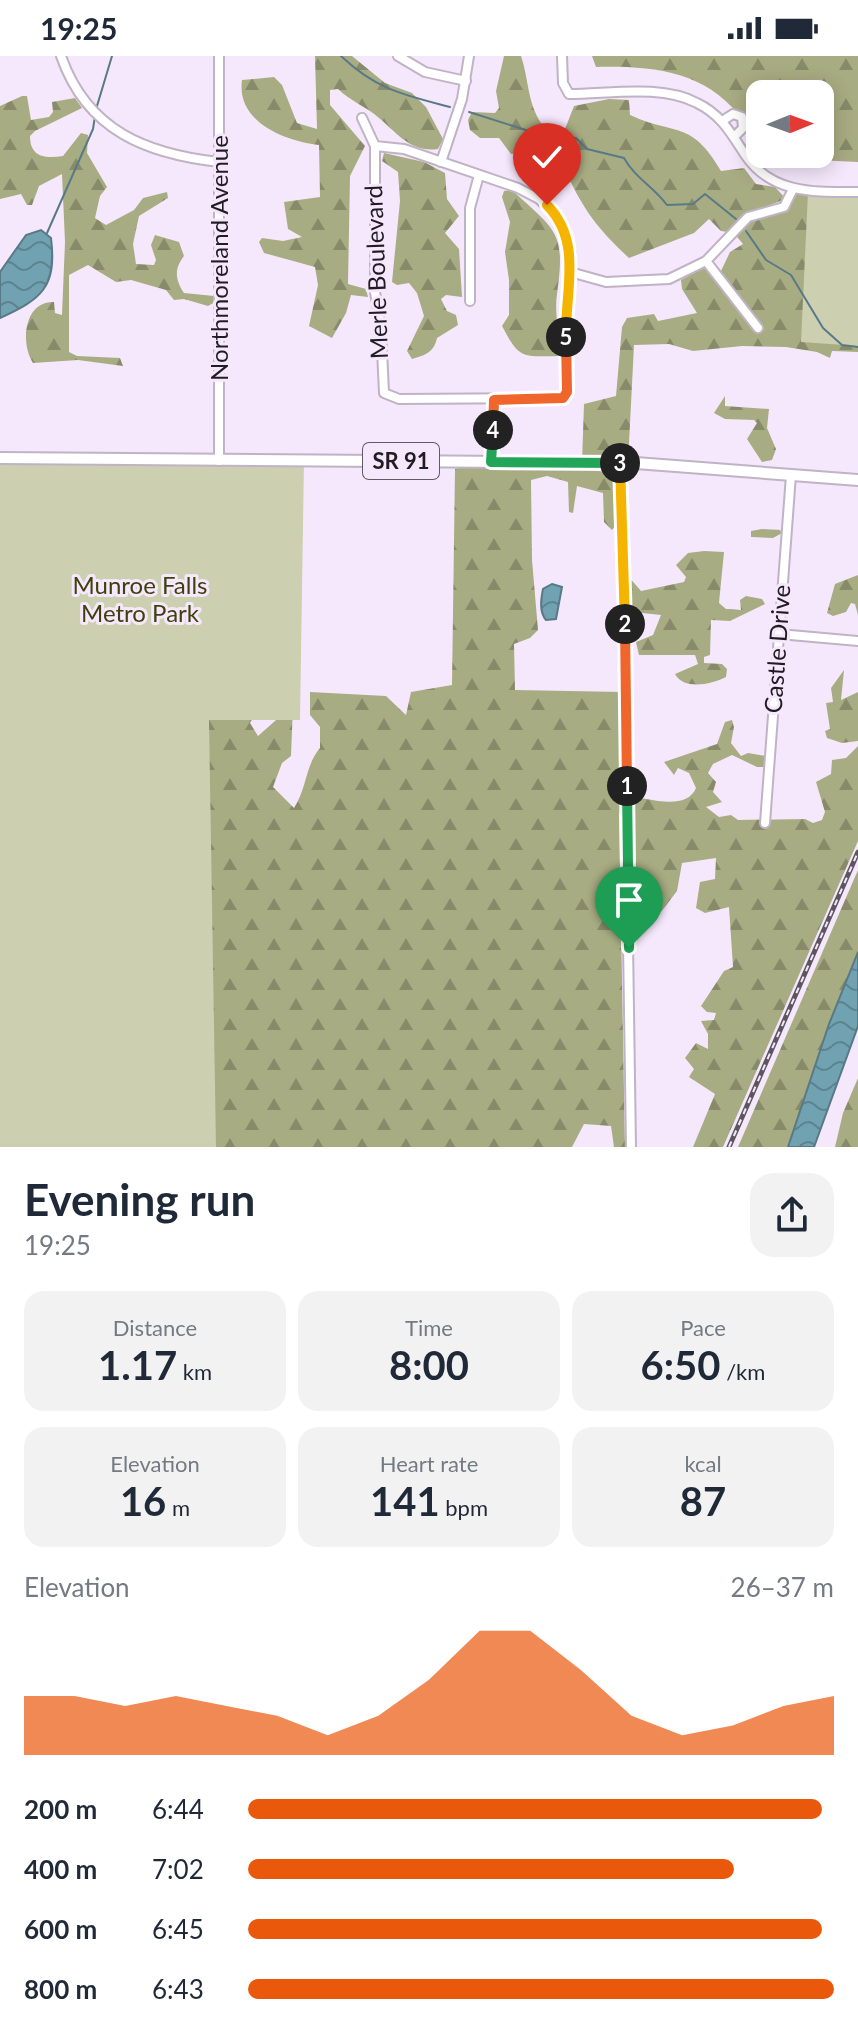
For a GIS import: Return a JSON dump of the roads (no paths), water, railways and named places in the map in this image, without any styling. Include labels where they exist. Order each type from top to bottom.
[{"type":"main road","name":"SR 91","points":[[0,458],[621,463],[858,480]]},
{"type":"street","points":[[61,56],[80,94],[107,123],[126,137],[160,152],[219,162]]},
{"type":"street","name":"Northmoreland Avenue","points":[[219,56],[219,461]]},
{"type":"street","points":[[398,56],[420,71],[466,81]]},
{"type":"street","points":[[441,162],[466,81],[469,56]]},
{"type":"street","points":[[562,56],[564,89],[569,94],[668,94],[697,103],[722,121],[756,168],[793,189],[858,192]]},
{"type":"street","points":[[722,121],[733,114],[742,117],[743,128],[735,136]]},
{"type":"street","name":"Merle Boulevard","points":[[362,118],[375,146],[375,292],[381,328],[382,390],[390,398],[494,400]]},
{"type":"street","points":[[375,146],[404,149],[526,192],[551,209],[568,241],[567,392],[559,399],[494,400],[491,462]]},
{"type":"street","points":[[470,301],[470,208],[479,175]]},
{"type":"street","points":[[570,272],[606,282],[648,282],[677,276],[706,261],[739,223],[757,213],[784,207],[793,189]]},
{"type":"street","points":[[706,261],[758,328]]},
{"type":"street","points":[[621,463],[631,1147]]},
{"type":"street","name":"Castle Drive","points":[[765,823],[791,475]]},
{"type":"street","points":[[779,634],[858,641]]},
{"type":"water","points":[[41,230],[51,238],[49,280],[27,304],[0,318],[0,272],[26,235]]},
{"type":"water","points":[[552,584],[562,587],[556,619],[546,620],[541,609],[542,593]]},
{"type":"water","points":[[858,952],[858,1026],[814,1147],[788,1147],[829,1024]]},
{"type":"waterway","points":[[97,106],[112,56]]},
{"type":"waterway","points":[[341,56],[379,84],[405,95],[450,107]]},
{"type":"waterway","points":[[469,112],[535,133],[576,138],[587,149],[624,158],[667,205],[693,204],[705,194],[736,219]]},
{"type":"waterway","points":[[47,233],[93,129],[95,116]]},
{"type":"waterway","points":[[746,231],[766,260],[791,275],[823,328],[842,345],[858,347]]},
{"type":"railway","points":[[729,1147],[858,852]]},
{"type":"park label","name":"Munroe Falls Metro Park","points":[[140,600]]}]
